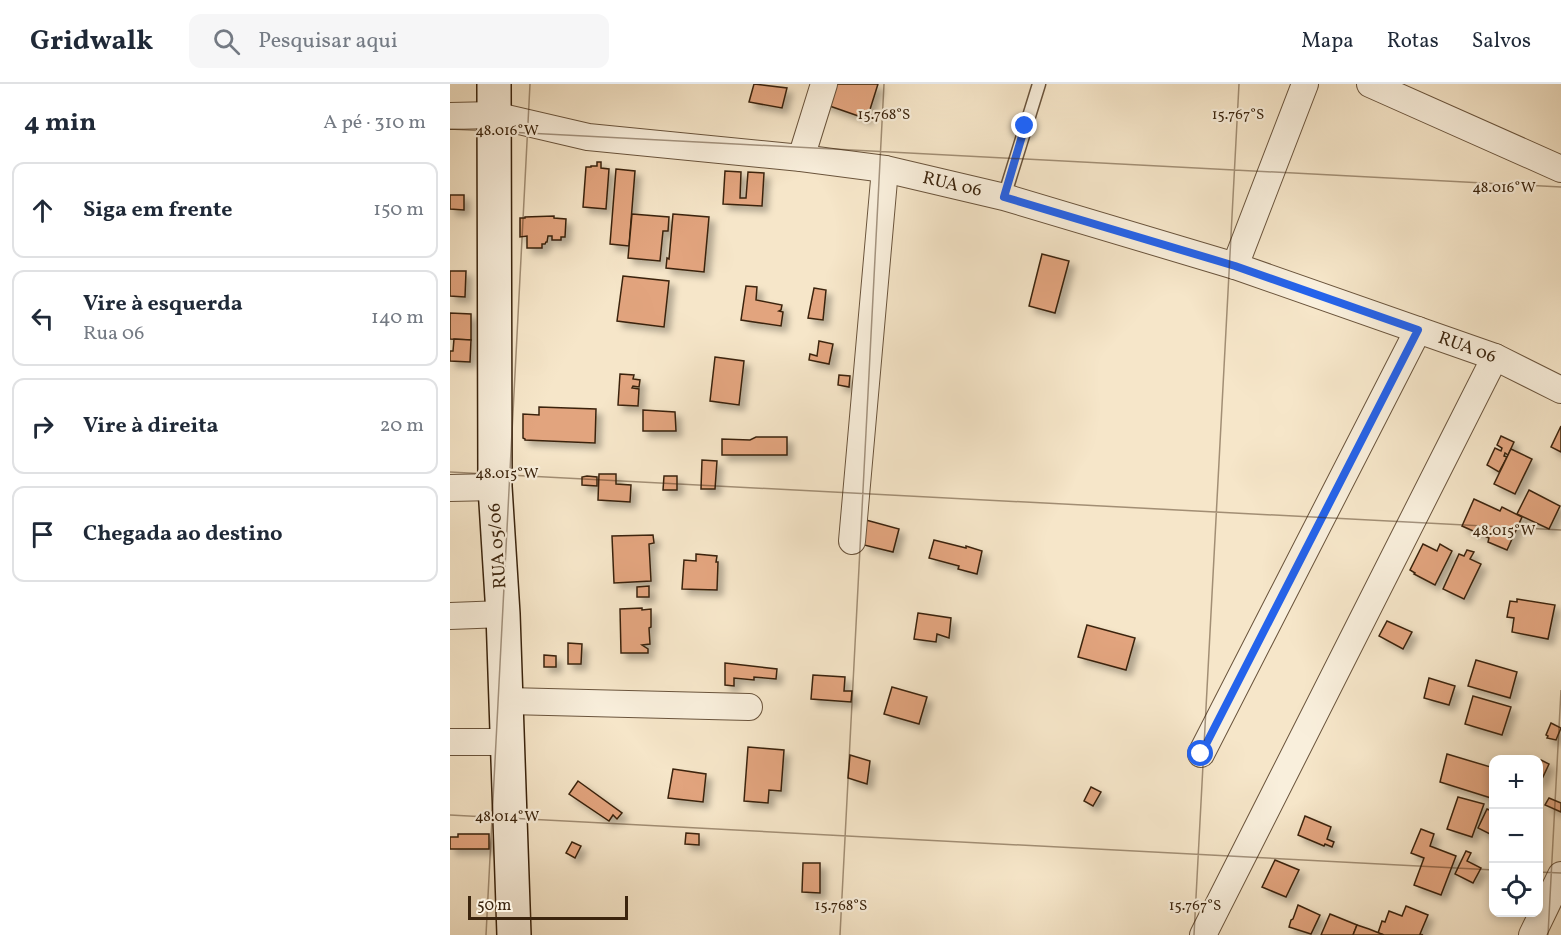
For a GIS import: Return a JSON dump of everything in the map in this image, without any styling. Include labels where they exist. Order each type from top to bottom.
[{"type":"street","points":[[801,158],[824,84]]},
{"type":"street","points":[[1235,266],[1305,84]]},
{"type":"street","points":[[1370,84],[1561,169]]},
{"type":"street","name":"RUA 06","points":[[450,116],[494,99],[588,137],[801,158],[885,169],[1004,197],[1235,266],[1494,357],[1561,390]]},
{"type":"street","name":"RUA 05/06","points":[[494,99],[495,487],[503,614],[514,935]]},
{"type":"street","points":[[852,541],[885,169]]},
{"type":"street","points":[[1201,754],[1418,330]]},
{"type":"street","points":[[1203,935],[1494,357]]},
{"type":"street","points":[[450,488],[495,487]]},
{"type":"street","points":[[450,616],[503,614]]},
{"type":"street","points":[[505,701],[749,707]]},
{"type":"street","points":[[450,742],[507,742]]},
{"type":"street","points":[[1532,935],[1561,875]]},
{"type":"lane","points":[[1004,197],[1039,84]]},
{"type":"building","points":[[754,84],[787,88],[782,108],[749,102]]},
{"type":"building","points":[[828,84],[878,84],[867,119],[821,103]]},
{"type":"building","points":[[597,162],[601,162],[601,168],[609,169],[606,209],[583,207],[586,167],[597,166]]},
{"type":"building","points":[[616,169],[635,171],[629,246],[610,244]]},
{"type":"building","points":[[725,171],[741,172],[740,198],[746,198],[748,172],[764,173],[762,206],[723,204]]},
{"type":"building","points":[[450,195],[464,195],[464,210],[450,209]]},
{"type":"building","points":[[632,214],[669,217],[668,231],[663,231],[660,261],[628,258]]},
{"type":"building","points":[[673,214],[709,217],[704,272],[666,268],[667,258],[669,259]]},
{"type":"building","points":[[554,216],[554,218],[566,219],[565,237],[561,237],[561,240],[552,240],[552,236],[548,236],[542,248],[527,248],[527,236],[520,237],[520,218]]},
{"type":"building","points":[[1042,254],[1069,261],[1055,313],[1029,306]]},
{"type":"building","points":[[450,271],[466,271],[465,297],[450,296]]},
{"type":"building","points":[[623,276],[669,281],[664,327],[617,321]]},
{"type":"building","points":[[746,286],[757,287],[756,300],[782,305],[779,311],[783,312],[781,326],[741,320]]},
{"type":"building","points":[[814,288],[826,290],[823,320],[808,318]]},
{"type":"building","points":[[450,313],[471,314],[471,340],[450,339]]},
{"type":"building","points":[[454,339],[471,340],[470,362],[450,361]]},
{"type":"building","points":[[819,341],[833,344],[829,364],[809,360],[810,354],[817,356]]},
{"type":"building","points":[[715,357],[744,361],[739,405],[710,401]]},
{"type":"building","points":[[620,374],[634,375],[633,379],[640,380],[639,387],[633,386],[632,388],[639,389],[638,406],[618,405]]},
{"type":"building","points":[[839,375],[850,376],[849,387],[838,385]]},
{"type":"building","points":[[539,407],[596,409],[595,443],[525,440],[523,438],[523,414],[539,415]]},
{"type":"building","points":[[643,410],[675,412],[676,431],[643,431]]},
{"type":"building","points":[[1561,426],[1561,452],[1551,447]]},
{"type":"building","points":[[1501,436],[1514,442],[1508,455],[1505,453],[1504,456],[1507,457],[1499,472],[1487,465],[1495,448],[1501,451],[1502,448],[1497,445]]},
{"type":"building","points":[[756,437],[787,437],[787,455],[722,455],[722,439],[750,440]]},
{"type":"building","points":[[1511,449],[1532,459],[1515,494],[1494,484]]},
{"type":"building","points":[[702,460],[717,461],[715,489],[701,489]]},
{"type":"building","points":[[599,474],[616,474],[616,484],[631,485],[630,502],[598,500]]},
{"type":"building","points":[[664,476],[677,476],[677,490],[663,490]]},
{"type":"building","points":[[582,477],[597,477],[597,486],[582,485]]},
{"type":"building","points":[[1529,490],[1560,506],[1549,529],[1517,514]]},
{"type":"building","points":[[1474,499],[1500,511],[1502,507],[1522,517],[1507,550],[1488,542],[1489,538],[1462,526]]},
{"type":"building","points":[[866,520],[899,529],[893,552],[864,545]]},
{"type":"building","points":[[653,535],[654,543],[649,544],[651,581],[614,583],[612,536]]},
{"type":"building","points":[[934,540],[982,551],[977,574],[958,569],[959,566],[929,558]]},
{"type":"building","points":[[1423,544],[1437,551],[1440,544],[1452,551],[1435,585],[1410,570]]},
{"type":"building","points":[[1467,550],[1474,552],[1470,559],[1481,564],[1464,599],[1443,589],[1459,554],[1464,556]]},
{"type":"building","points":[[696,554],[717,556],[717,590],[682,589],[684,560],[696,561]]},
{"type":"building","points":[[649,586],[649,597],[637,597],[637,587]]},
{"type":"building","points":[[1517,599],[1555,605],[1548,639],[1512,632],[1514,618],[1507,617],[1510,601],[1517,602]]},
{"type":"building","points":[[642,608],[642,610],[651,609],[650,644],[642,645],[648,649],[648,653],[621,653],[620,609]]},
{"type":"building","points":[[918,613],[951,618],[949,638],[937,634],[936,642],[914,639]]},
{"type":"building","points":[[1387,621],[1412,632],[1403,649],[1379,636]]},
{"type":"building","points":[[1087,625],[1135,638],[1126,670],[1078,657]]},
{"type":"building","points":[[568,643],[582,644],[581,664],[568,664]]},
{"type":"building","points":[[544,655],[556,656],[556,667],[544,667]]},
{"type":"building","points":[[1476,660],[1517,672],[1510,698],[1468,686]]},
{"type":"building","points":[[725,663],[777,669],[776,679],[734,678],[734,686],[725,685]]},
{"type":"building","points":[[813,675],[845,677],[844,691],[852,691],[851,702],[811,699]]},
{"type":"building","points":[[1429,678],[1455,686],[1449,705],[1424,698]]},
{"type":"building","points":[[892,687],[927,697],[919,724],[884,714]]},
{"type":"building","points":[[1473,696],[1511,707],[1502,735],[1465,724]]},
{"type":"building","points":[[1551,723],[1561,728],[1556,740],[1547,738],[1546,735]]},
{"type":"building","points":[[748,747],[784,750],[781,791],[769,790],[768,803],[744,801]]},
{"type":"building","points":[[1447,754],[1489,767],[1489,797],[1440,782]]},
{"type":"building","points":[[850,755],[870,761],[867,784],[848,778]]},
{"type":"building","points":[[1543,761],[1549,764],[1543,777]]},
{"type":"building","points":[[673,769],[706,774],[703,802],[668,798]]},
{"type":"building","points":[[578,781],[622,813],[617,819],[613,815],[609,821],[569,794]]},
{"type":"building","points":[[1091,787],[1101,792],[1093,806],[1084,801]]},
{"type":"building","points":[[1458,797],[1484,804],[1472,837],[1447,829]]},
{"type":"building","points":[[1549,798],[1561,803],[1561,812],[1545,805]]},
{"type":"building","points":[[1487,809],[1489,810],[1489,834],[1478,828]]},
{"type":"building","points":[[1305,816],[1331,827],[1327,839],[1334,842],[1332,847],[1298,835]]},
{"type":"building","points":[[1421,829],[1434,834],[1430,846],[1456,856],[1441,895],[1414,885],[1424,858],[1411,853]]},
{"type":"building","points":[[686,833],[699,834],[699,845],[685,844]]},
{"type":"building","points":[[458,834],[489,834],[489,849],[450,849],[450,837],[458,837]]},
{"type":"building","points":[[572,842],[581,846],[575,858],[566,853]]},
{"type":"building","points":[[1466,851],[1471,853],[1467,861],[1481,868],[1473,883],[1455,874]]},
{"type":"building","points":[[1275,860],[1299,870],[1286,897],[1262,887]]},
{"type":"building","points":[[803,863],[820,863],[820,893],[802,892]]},
{"type":"building","points":[[1298,905],[1320,915],[1311,934],[1289,927]]},
{"type":"building","points":[[1406,906],[1428,915],[1420,934],[1423,935],[1378,933],[1389,911],[1402,916]]},
{"type":"building","points":[[1330,914],[1357,925],[1353,935],[1321,935]]},
{"type":"building","points":[[1357,925],[1369,929],[1384,935],[1353,935]]},
{"type":"route","points":[[1025,126],[1004,197],[1235,266],[1418,330],[1201,754]]}]
